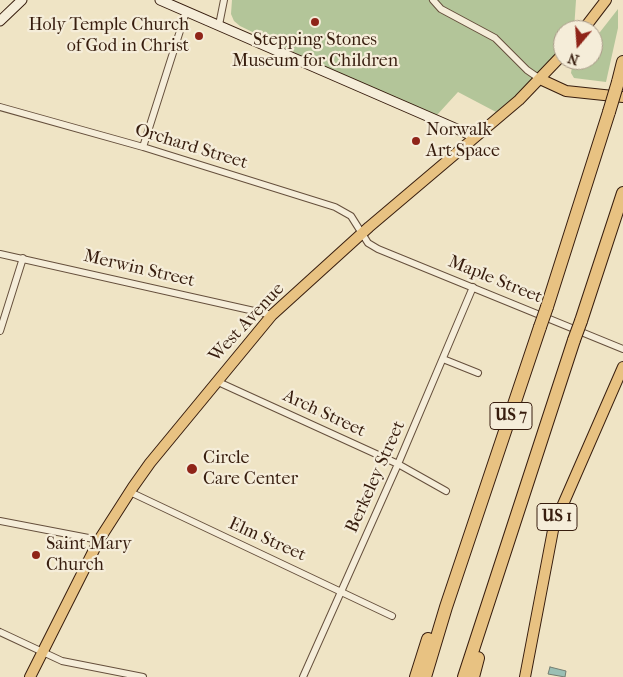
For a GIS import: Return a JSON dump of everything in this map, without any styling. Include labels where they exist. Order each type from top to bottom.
[{"type":"highway","points":[[620,87],[623,62]]},
{"type":"highway","name":"US 7","points":[[426,677],[456,580],[620,87]]},
{"type":"highway","name":"US 7","points":[[464,677],[492,586],[623,193]]},
{"type":"highway","points":[[416,677],[433,626],[456,580]]},
{"type":"highway","points":[[473,677],[484,638],[492,586]]},
{"type":"main road","points":[[0,21],[22,0]]},
{"type":"main road","points":[[160,0],[474,136]]},
{"type":"main road","points":[[591,20],[606,0]]},
{"type":"main road","name":"West Avenue","points":[[30,677],[99,540],[130,492],[150,463],[272,315],[362,233],[474,136],[489,126],[553,65]]},
{"type":"main road","points":[[540,79],[566,92],[623,97]]},
{"type":"main road","name":"US 1","points":[[525,677],[554,525],[623,367]]},
{"type":"street","points":[[218,25],[224,0]]},
{"type":"street","points":[[433,0],[441,9],[495,38],[527,70],[540,79]]},
{"type":"street","points":[[143,147],[186,12]]},
{"type":"street","name":"Orchard Street","points":[[0,107],[143,147],[335,207],[351,216],[362,233]]},
{"type":"street","name":"Maple Street","points":[[362,233],[368,243],[378,249],[623,349]]},
{"type":"street","name":"Merwin Street","points":[[0,254],[272,315]]},
{"type":"street","points":[[0,331],[22,258]]},
{"type":"street","name":"Berkeley Street","points":[[303,677],[398,464],[473,287]]},
{"type":"street","points":[[443,359],[478,373]]},
{"type":"street","name":"Arch Street","points":[[216,381],[398,464],[446,491]]},
{"type":"street","name":"Elm Street","points":[[130,492],[213,533],[342,591],[392,616]]},
{"type":"street","points":[[0,521],[99,540]]},
{"type":"street","points":[[0,632],[62,661],[143,677]]},
{"type":"green space","points":[[232,0],[576,0],[575,20],[553,20],[553,60],[532,82],[496,112],[458,92],[437,115],[329,69],[240,26],[234,21],[231,14]]},
{"type":"green space","points":[[618,9],[618,28],[606,82],[574,78],[572,70],[603,70],[603,28]]},
{"type":"water","points":[[550,667],[566,671],[565,677],[548,674]]},
{"type":"place","name":"Stepping Stones Museum for Children","points":[[315,22]]},
{"type":"place","name":"Holy Temple Church of God in Christ","points":[[199,36]]},
{"type":"place","name":"Norwalk Art Space","points":[[416,141]]},
{"type":"place","name":"Circle Care Center","points":[[192,469]]},
{"type":"place","name":"Saint Mary Church","points":[[36,555]]}]
